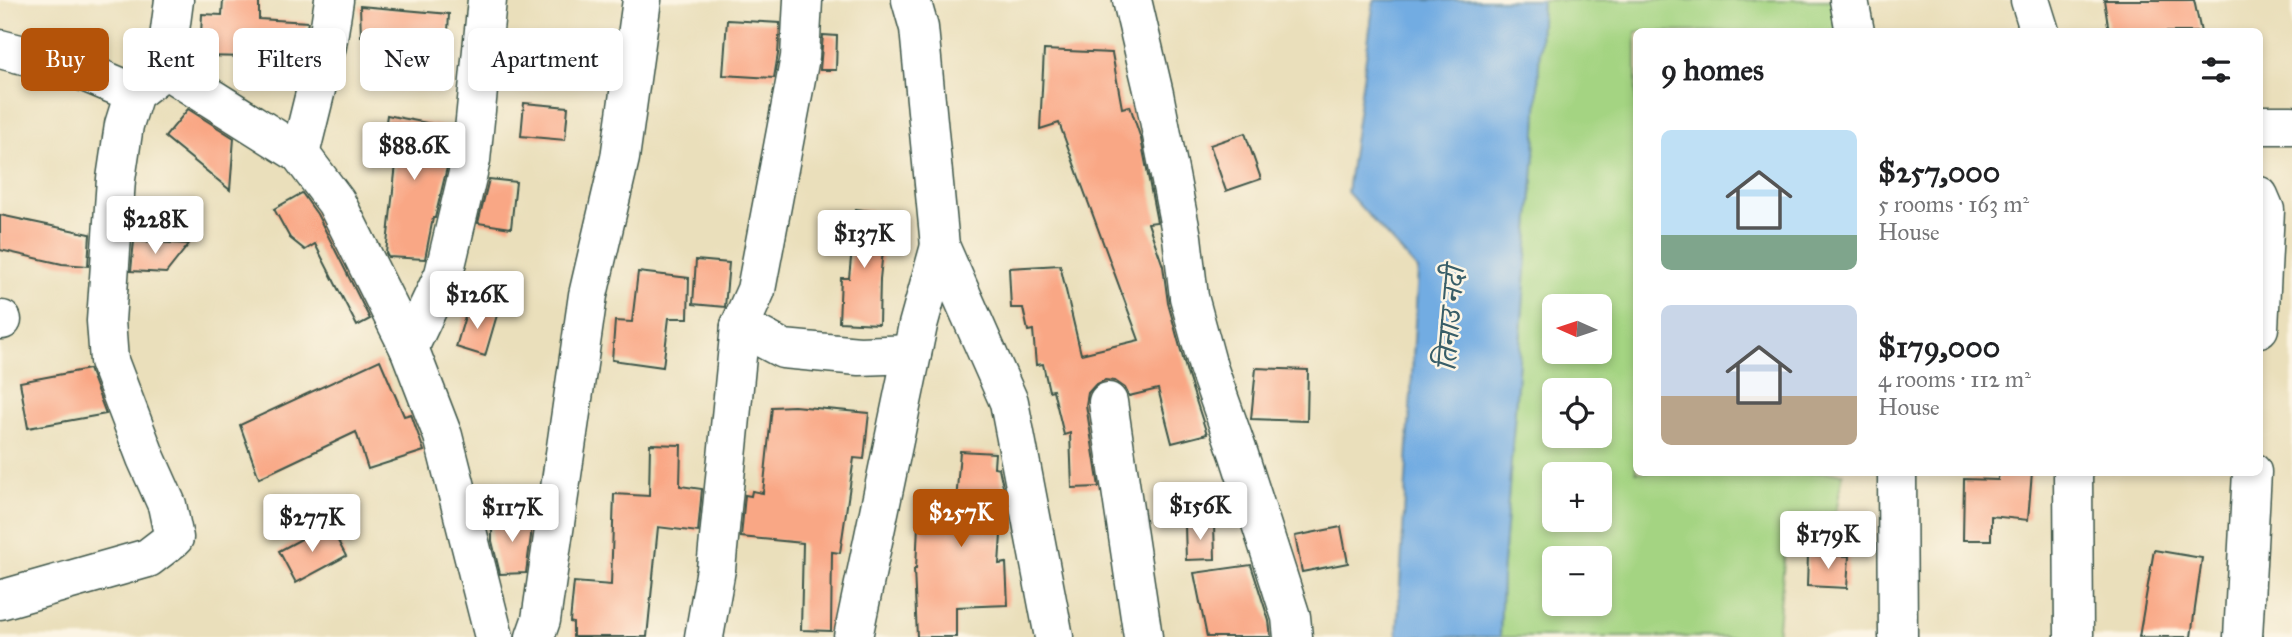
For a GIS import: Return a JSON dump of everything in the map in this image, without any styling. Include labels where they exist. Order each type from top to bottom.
[{"type":"street","points":[[170,28],[174,0]]},
{"type":"street","points":[[300,154],[327,46],[334,0]]},
{"type":"street","points":[[409,348],[444,274],[471,160],[487,0]]},
{"type":"street","points":[[535,637],[541,620],[588,295],[620,158],[642,0]]},
{"type":"street","points":[[704,637],[716,569],[740,326],[758,277],[800,57],[803,0]]},
{"type":"street","points":[[911,0],[919,28],[940,246],[1009,402],[1054,637]]},
{"type":"street","points":[[1132,0],[1154,94],[1182,237],[1189,297],[1208,367],[1292,617],[1293,637]]},
{"type":"street","points":[[1849,0],[1854,28]]},
{"type":"street","points":[[2030,0],[2038,28]]},
{"type":"street","points":[[0,48],[75,68],[134,93]]},
{"type":"street","points":[[0,600],[148,558],[174,538],[167,505],[109,361],[106,321],[117,179],[124,125],[137,91]]},
{"type":"street","points":[[200,91],[300,154],[336,202],[409,348],[443,436],[494,637]]},
{"type":"street","points":[[2263,125],[2292,125]]},
{"type":"street","points":[[2263,205],[2263,249]]},
{"type":"street","points":[[853,637],[918,325],[940,246]]},
{"type":"street","points":[[740,326],[783,349],[859,356],[912,354]]},
{"type":"street","points":[[1108,401],[1143,637]]},
{"type":"street","points":[[1898,476],[1898,637]]},
{"type":"street","points":[[2073,476],[2074,637]]},
{"type":"street","points":[[2243,637],[2252,476]]},
{"type":"green space","points":[[1542,0],[1835,0],[1841,28],[1633,28],[1633,476],[1842,476],[1836,512],[1787,530],[1777,637],[1500,637],[1502,577],[1535,154]]},
{"type":"water","name":"तिनाउ नदी","points":[[1374,0],[1542,0],[1535,154],[1502,577],[1500,637],[1397,637],[1418,270],[1347,192]]},
{"type":"building","points":[[223,0],[259,0],[259,19],[308,22],[307,28],[233,28],[233,57],[219,56],[219,28],[201,28],[202,14],[222,15]]},
{"type":"building","points":[[2104,0],[2194,0],[2200,28],[2108,28]]},
{"type":"building","points":[[360,6],[449,14],[448,28],[361,28]]},
{"type":"building","points":[[727,20],[780,23],[774,78],[723,75]]},
{"type":"building","points":[[823,35],[837,36],[836,70],[820,70]]},
{"type":"building","points":[[1044,50],[1112,53],[1122,108],[1130,106],[1141,139],[1157,222],[1148,223],[1163,266],[1168,303],[1207,434],[1172,443],[1158,389],[1129,396],[1125,388],[1115,381],[1105,380],[1095,385],[1088,393],[1086,405],[1099,487],[1072,488],[1070,433],[1064,435],[1053,390],[1049,391],[1043,364],[1036,365],[1033,330],[1028,331],[1023,308],[1011,308],[1009,268],[1060,265],[1081,354],[1139,340],[1059,123],[1040,129]]},
{"type":"building","points":[[524,103],[568,107],[565,140],[521,136]]},
{"type":"building","points":[[188,109],[234,138],[230,190],[165,137]]},
{"type":"building","points":[[387,115],[452,128],[449,159],[425,259],[388,257],[386,253],[396,164],[380,162]]},
{"type":"building","points":[[1245,133],[1261,179],[1226,191],[1210,145]]},
{"type":"building","points":[[489,179],[516,182],[511,228],[478,223]]},
{"type":"building","points":[[302,193],[317,214],[370,319],[357,326],[315,244],[305,250],[290,238],[274,209]]},
{"type":"building","points":[[856,209],[887,213],[880,279],[879,324],[839,322],[841,278],[849,278]]},
{"type":"building","points":[[0,215],[90,234],[88,266],[62,264],[0,250]]},
{"type":"building","points":[[134,241],[189,244],[166,273],[131,271]]},
{"type":"building","points":[[696,260],[729,263],[725,307],[693,304]]},
{"type":"building","points":[[638,272],[689,278],[688,318],[669,318],[663,367],[612,360],[615,321],[632,322]]},
{"type":"building","points":[[468,306],[497,315],[485,356],[456,347]]},
{"type":"building","points":[[380,360],[404,416],[411,414],[424,451],[368,469],[356,432],[259,478],[240,425]]},
{"type":"building","points":[[1256,368],[1308,370],[1307,421],[1251,419]]},
{"type":"building","points":[[89,369],[106,414],[28,428],[20,382]]},
{"type":"building","points":[[794,406],[869,413],[864,459],[854,458],[840,553],[832,552],[831,631],[801,630],[803,543],[741,537],[745,495],[751,496],[752,491],[763,493],[772,407]]},
{"type":"building","points":[[650,444],[681,445],[680,486],[702,489],[698,532],[658,527],[647,637],[573,637],[573,623],[570,622],[574,582],[611,585],[614,494],[649,496]]},
{"type":"building","points":[[960,451],[995,453],[994,467],[999,468],[1004,491],[999,564],[1006,563],[1008,605],[956,607],[956,637],[917,637],[914,569],[919,502],[956,503]]},
{"type":"building","points":[[1998,476],[2032,476],[2028,520],[1991,516],[1991,540],[1963,540],[1964,479],[1998,480]]},
{"type":"building","points":[[492,518],[531,518],[526,573],[500,574],[492,541]]},
{"type":"building","points":[[329,524],[346,556],[296,583],[279,551]]},
{"type":"building","points":[[1214,524],[1215,559],[1186,560],[1185,525]]},
{"type":"building","points":[[1341,527],[1348,563],[1302,572],[1295,536]]},
{"type":"building","points":[[2154,550],[2202,558],[2191,637],[2139,637]]},
{"type":"building","points":[[1808,555],[1849,556],[1847,588],[1807,586]]},
{"type":"building","points":[[1251,565],[1269,621],[1271,637],[1207,637],[1194,573]]}]
